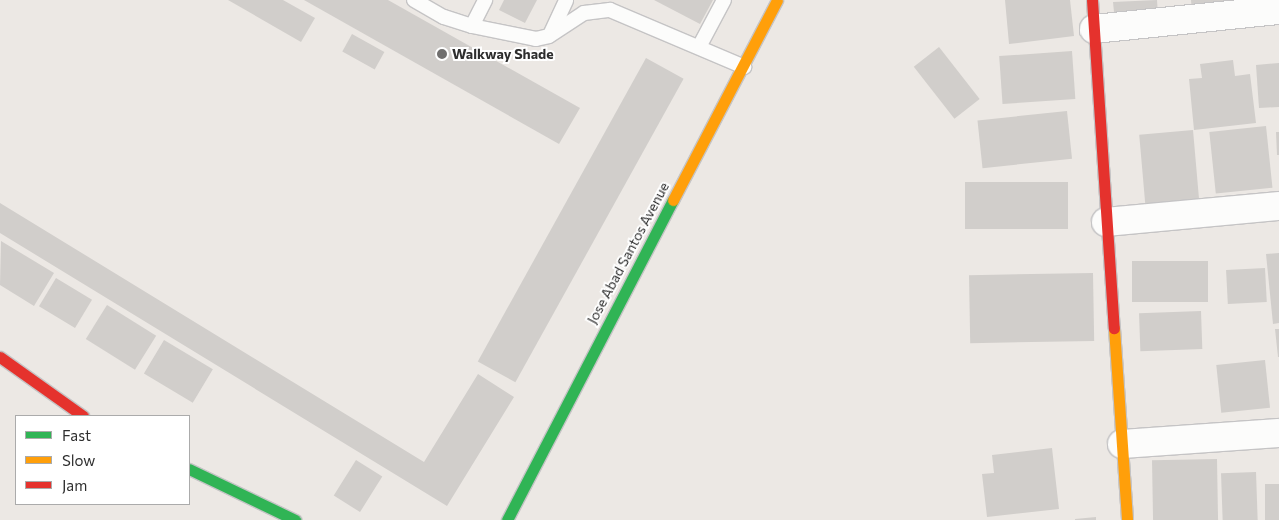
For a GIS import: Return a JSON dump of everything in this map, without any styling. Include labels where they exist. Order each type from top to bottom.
[{"type":"main road","name":"Jose Abad Santos Avenue","points":[[508,520],[579,378],[744,67],[776,0]]},
{"type":"main road","points":[[1092,0],[1127,520]]},
{"type":"main road","points":[[0,357],[82,415]]},
{"type":"main road","points":[[190,469],[295,520]]},
{"type":"street","points":[[1094,28],[1279,10]]},
{"type":"street","points":[[1106,222],[1279,206]]},
{"type":"street","points":[[1122,444],[1279,434]]},
{"type":"lane","points":[[414,0],[444,17],[472,26],[536,39],[549,36],[584,13],[610,10],[744,67]]},
{"type":"lane","points":[[472,26],[485,0]]},
{"type":"lane","points":[[549,36],[566,0]]},
{"type":"lane","points":[[699,47],[724,0]]},
{"type":"building","points":[[228,0],[283,0],[315,18],[301,42]]},
{"type":"building","name":"Walkway Shade","points":[[304,0],[388,0],[580,108],[559,144]]},
{"type":"building","points":[[504,0],[537,0],[525,23],[499,10]]},
{"type":"building","points":[[654,0],[713,0],[700,24]]},
{"type":"building","points":[[1005,0],[1070,0],[1074,36],[1009,44]]},
{"type":"building","points":[[1157,0],[1158,17],[1115,22],[1113,2]]},
{"type":"building","points":[[1191,0],[1240,0],[1241,7],[1192,12]]},
{"type":"building","points":[[352,34],[384,52],[375,69],[342,51]]},
{"type":"building","points":[[939,47],[980,99],[954,119],[914,67]]},
{"type":"building","points":[[1072,51],[1075,99],[1003,104],[999,56]]},
{"type":"building","points":[[646,58],[684,79],[515,382],[478,361]]},
{"type":"building","points":[[1233,60],[1235,76],[1250,74],[1256,123],[1194,130],[1189,79],[1202,78],[1200,64]]},
{"type":"building","points":[[1279,63],[1279,107],[1259,108],[1256,65]]},
{"type":"building","points":[[1067,111],[1072,159],[983,168],[977,120]]},
{"type":"building","points":[[1266,126],[1272,188],[1216,194],[1209,132]]},
{"type":"building","points":[[1193,130],[1200,205],[1146,209],[1139,135]]},
{"type":"building","points":[[1276,132],[1279,132],[1279,155],[1277,155]]},
{"type":"building","points":[[965,182],[1068,182],[1068,229],[965,229]]},
{"type":"building","points":[[0,203],[424,462],[478,374],[514,397],[447,506],[0,233]]},
{"type":"building","points":[[1,241],[54,273],[34,306],[0,285]]},
{"type":"building","points":[[1279,253],[1279,323],[1273,324],[1266,254]]},
{"type":"building","points":[[1132,261],[1208,261],[1208,302],[1132,302]]},
{"type":"building","points":[[1265,268],[1267,302],[1228,304],[1226,270]]},
{"type":"building","points":[[1093,273],[1094,341],[970,343],[969,275]]},
{"type":"building","points":[[56,278],[92,300],[75,328],[39,306]]},
{"type":"building","points":[[107,305],[156,336],[135,370],[86,339]]},
{"type":"building","points":[[1201,311],[1202,349],[1140,351],[1139,313]]},
{"type":"building","points":[[1275,329],[1279,329],[1279,357],[1278,357]]},
{"type":"building","points":[[164,340],[213,369],[193,403],[144,373]]},
{"type":"building","points":[[1265,360],[1270,408],[1221,413],[1216,365]]},
{"type":"building","points":[[1052,448],[1059,509],[987,517],[982,474],[994,473],[992,455]]},
{"type":"building","points":[[1217,459],[1218,520],[1153,520],[1152,460]]},
{"type":"building","points":[[356,460],[382,476],[360,512],[334,496]]},
{"type":"building","points":[[1256,472],[1258,520],[1223,520],[1221,473]]},
{"type":"building","points":[[1265,484],[1279,484],[1279,520],[1265,520]]},
{"type":"building","points":[[1096,517],[1096,520],[1075,520],[1075,519]]},
{"type":"traffic: fast","points":[[507,520],[673,200]]},
{"type":"traffic: fast","points":[[190,469],[295,520]]},
{"type":"traffic: slow","points":[[673,200],[777,0]]},
{"type":"traffic: slow","points":[[1114,328],[1127,520]]},
{"type":"traffic: jam","points":[[1092,0],[1114,328]]},
{"type":"traffic: jam","points":[[0,357],[82,415]]},
{"type":"place","name":"Walkway Shade","points":[[442,54]]}]
